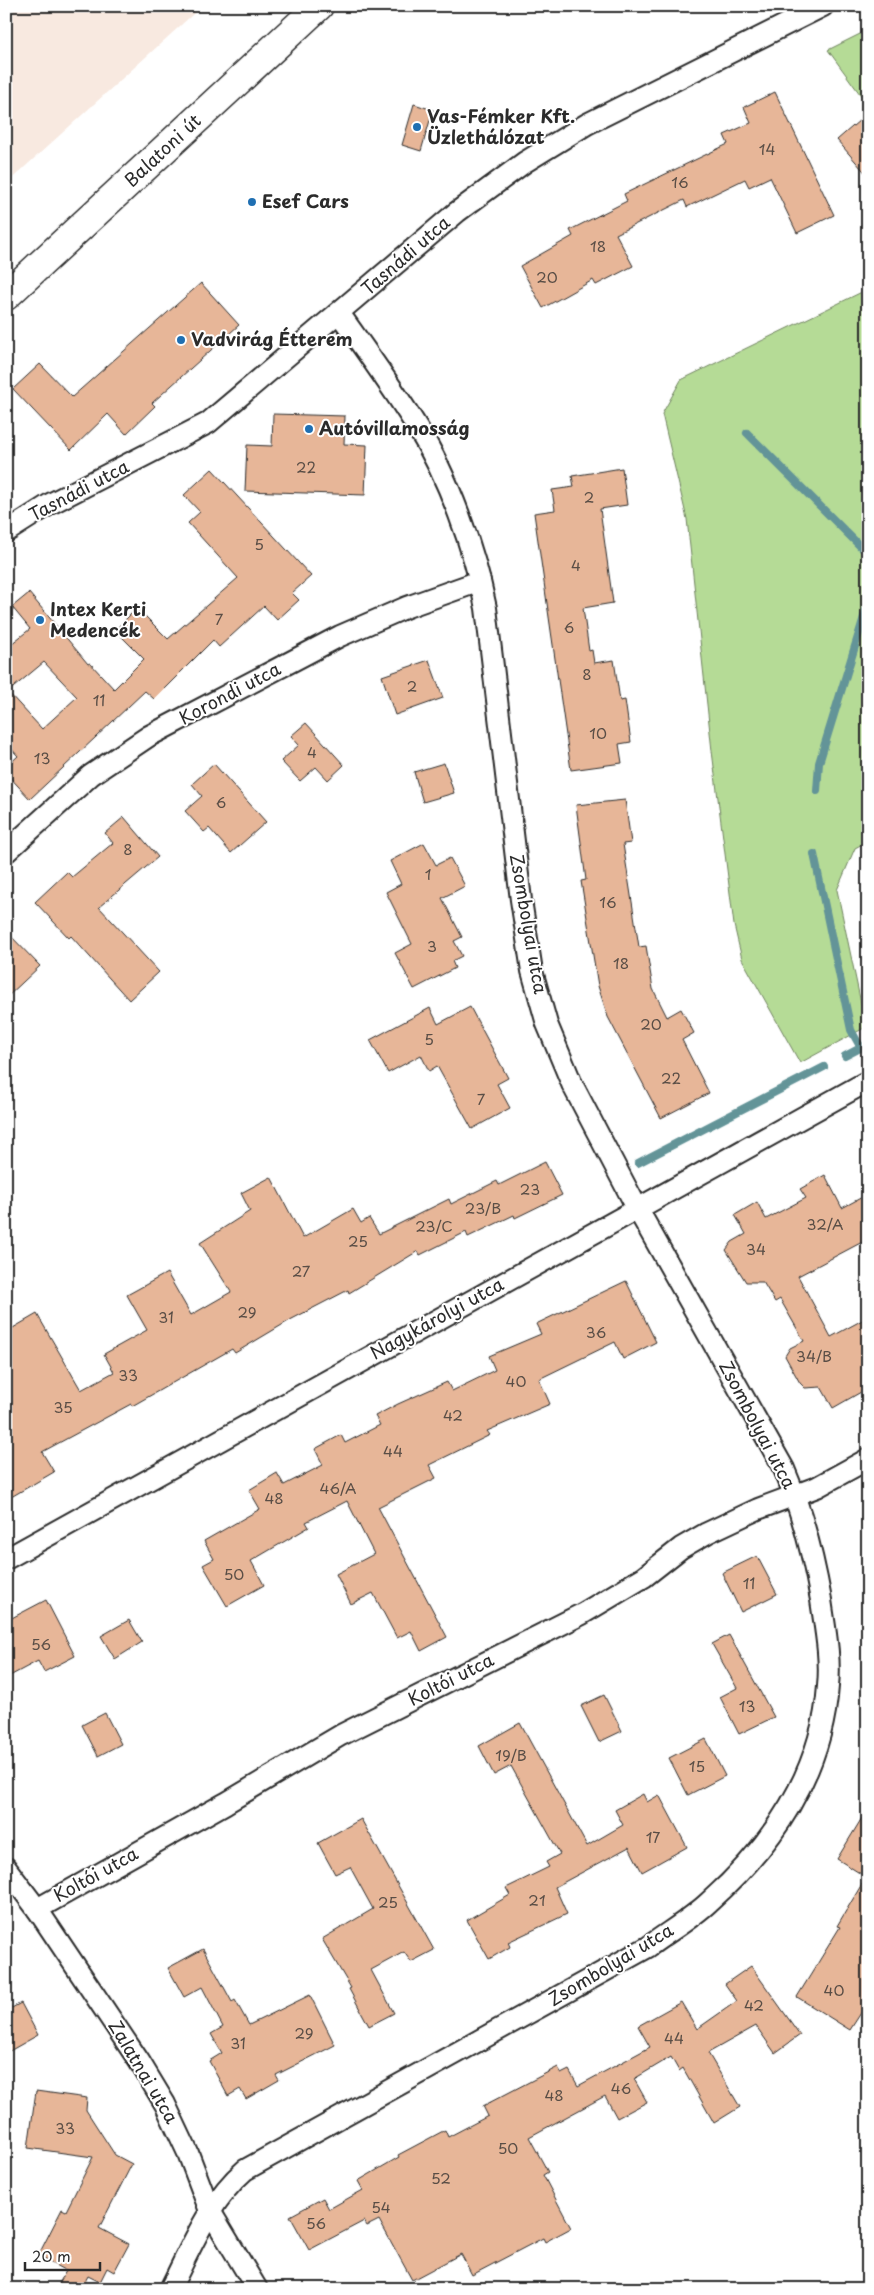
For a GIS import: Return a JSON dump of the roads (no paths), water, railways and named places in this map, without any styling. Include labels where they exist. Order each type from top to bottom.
[{"type":"main road","name":"Balatoni út","points":[[6,296],[319,6]]},
{"type":"street","name":"Tasnádi utca","points":[[6,532],[50,504],[208,423],[457,212],[525,162],[587,124],[823,6]]},
{"type":"street","name":"Zsombolyai utca","points":[[170,2289],[210,2211],[227,2185],[245,2170],[648,1947],[708,1903],[750,1862],[785,1815],[808,1774],[822,1731],[828,1686],[827,1638],[816,1576],[795,1495],[784,1469],[637,1208],[572,1084],[547,1024],[532,971],[520,890],[486,608],[480,581],[451,496],[418,428],[339,313]]},
{"type":"street","name":"Korondi utca","points":[[6,852],[91,775],[149,736],[340,636],[407,607],[480,581]]},
{"type":"street","name":"Nagykárolyi utca","points":[[6,1559],[868,1081]]},
{"type":"street","name":"Koltói utca","points":[[37,1909],[226,1803],[341,1735],[582,1614],[644,1577],[680,1548],[707,1533],[817,1487],[868,1459]]},
{"type":"street","name":"Zalatnai utca","points":[[6,1868],[37,1909],[140,2061],[165,2104],[188,2153],[210,2211],[257,2289]]},
{"type":"waterway","points":[[747,433],[868,554]]},
{"type":"waterway","points":[[817,791],[819,763],[868,604]]},
{"type":"waterway","points":[[814,854],[851,1030],[861,1048]]},
{"type":"waterway","points":[[845,1056],[868,1044]]},
{"type":"waterway","points":[[638,1163],[824,1067]]},
{"type":"place","name":"Vas-Fémker Kft. Üzlethálózat","points":[[417,127]]},
{"type":"place","name":"Esef Cars","points":[[252,202]]},
{"type":"place","name":"Vadvirág Étterem","points":[[181,340]]},
{"type":"place","name":"Autóvillamosság","points":[[309,429]]},
{"type":"place","name":"Intex Kerti Medencék","points":[[40,620]]}]
